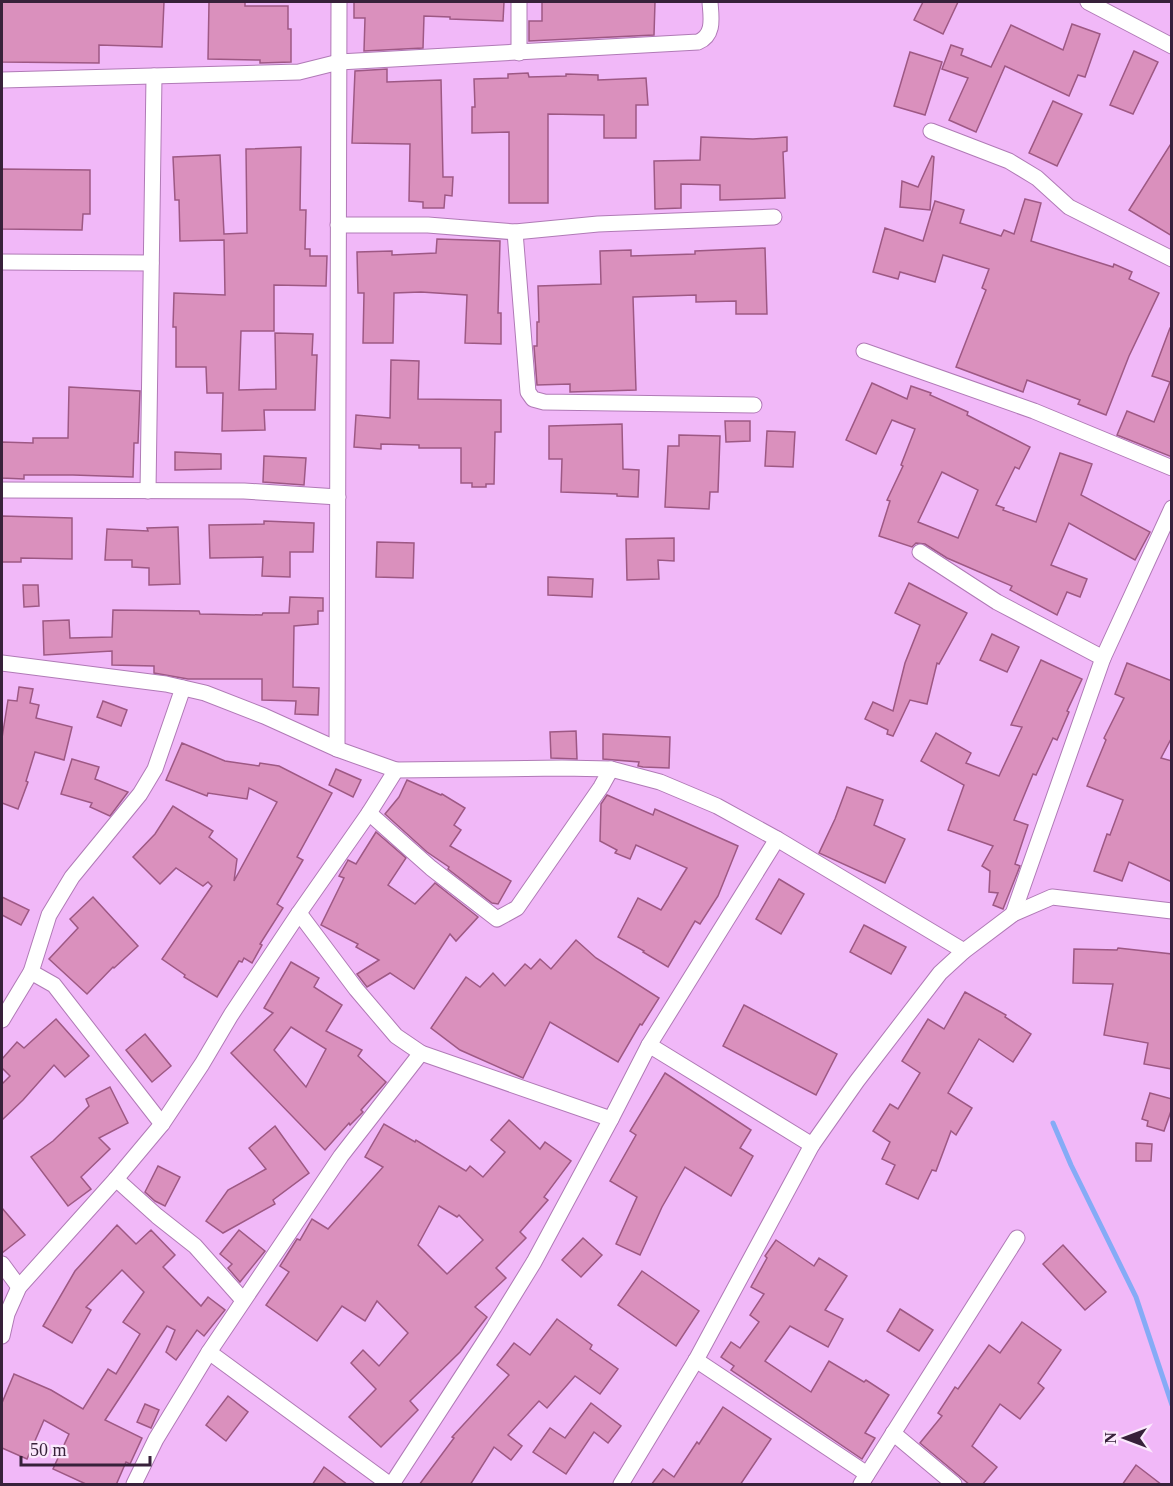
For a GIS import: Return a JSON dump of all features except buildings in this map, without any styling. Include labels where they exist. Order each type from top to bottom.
[{"type":"street","points":[[337,749],[339,2]]},
{"type":"street","points":[[519,2],[519,53]]},
{"type":"street","points":[[2,80],[299,72],[339,62],[698,42],[706,39],[711,31],[710,2]]},
{"type":"street","points":[[1088,2],[1172,46]]},
{"type":"street","points":[[148,491],[154,76]]},
{"type":"street","points":[[931,131],[1009,161],[1037,178],[1069,207],[1172,259]]},
{"type":"street","points":[[339,225],[428,225],[515,232],[598,224],[774,217]]},
{"type":"street","points":[[515,232],[528,392],[533,399],[544,402],[754,405]]},
{"type":"street","points":[[2,262],[151,263]]},
{"type":"street","points":[[864,351],[1034,411],[1172,468]]},
{"type":"street","points":[[2,490],[244,491],[338,497]]},
{"type":"street","points":[[1013,914],[1103,658],[1172,508]]},
{"type":"street","points":[[920,552],[998,602],[1103,658]]},
{"type":"street","points":[[2,663],[166,684],[205,693],[337,749],[396,770],[610,769],[660,782],[717,806],[777,839],[964,951]]},
{"type":"street","points":[[2,1020],[31,972],[49,915],[72,878],[140,794],[155,769],[183,688]]},
{"type":"street","points":[[369,813],[431,868],[496,919],[517,908],[601,787],[610,769]]},
{"type":"street","points":[[2,1336],[7,1314],[19,1287],[162,1124],[396,770]]},
{"type":"street","points":[[208,1352],[391,1485],[534,1262],[649,1046],[777,839]]},
{"type":"street","points":[[621,1485],[696,1360],[812,1145],[857,1081],[940,973],[964,951],[1013,914],[1052,897],[1172,911]]},
{"type":"street","points":[[299,914],[356,989],[396,1036],[421,1053],[611,1119]]},
{"type":"street","points":[[31,972],[54,985],[162,1124]]},
{"type":"street","points":[[649,1046],[812,1145]]},
{"type":"street","points":[[134,1485],[156,1439],[208,1352],[341,1156],[421,1053]]},
{"type":"street","points":[[116,1179],[195,1246],[243,1300]]},
{"type":"street","points":[[696,1360],[864,1479],[1017,1238]]},
{"type":"street","points":[[2,1264],[19,1287]]},
{"type":"street","points":[[893,1433],[954,1485]]},
{"type":"waterway","points":[[1053,1123],[1071,1165],[1136,1297],[1172,1405]]}]
